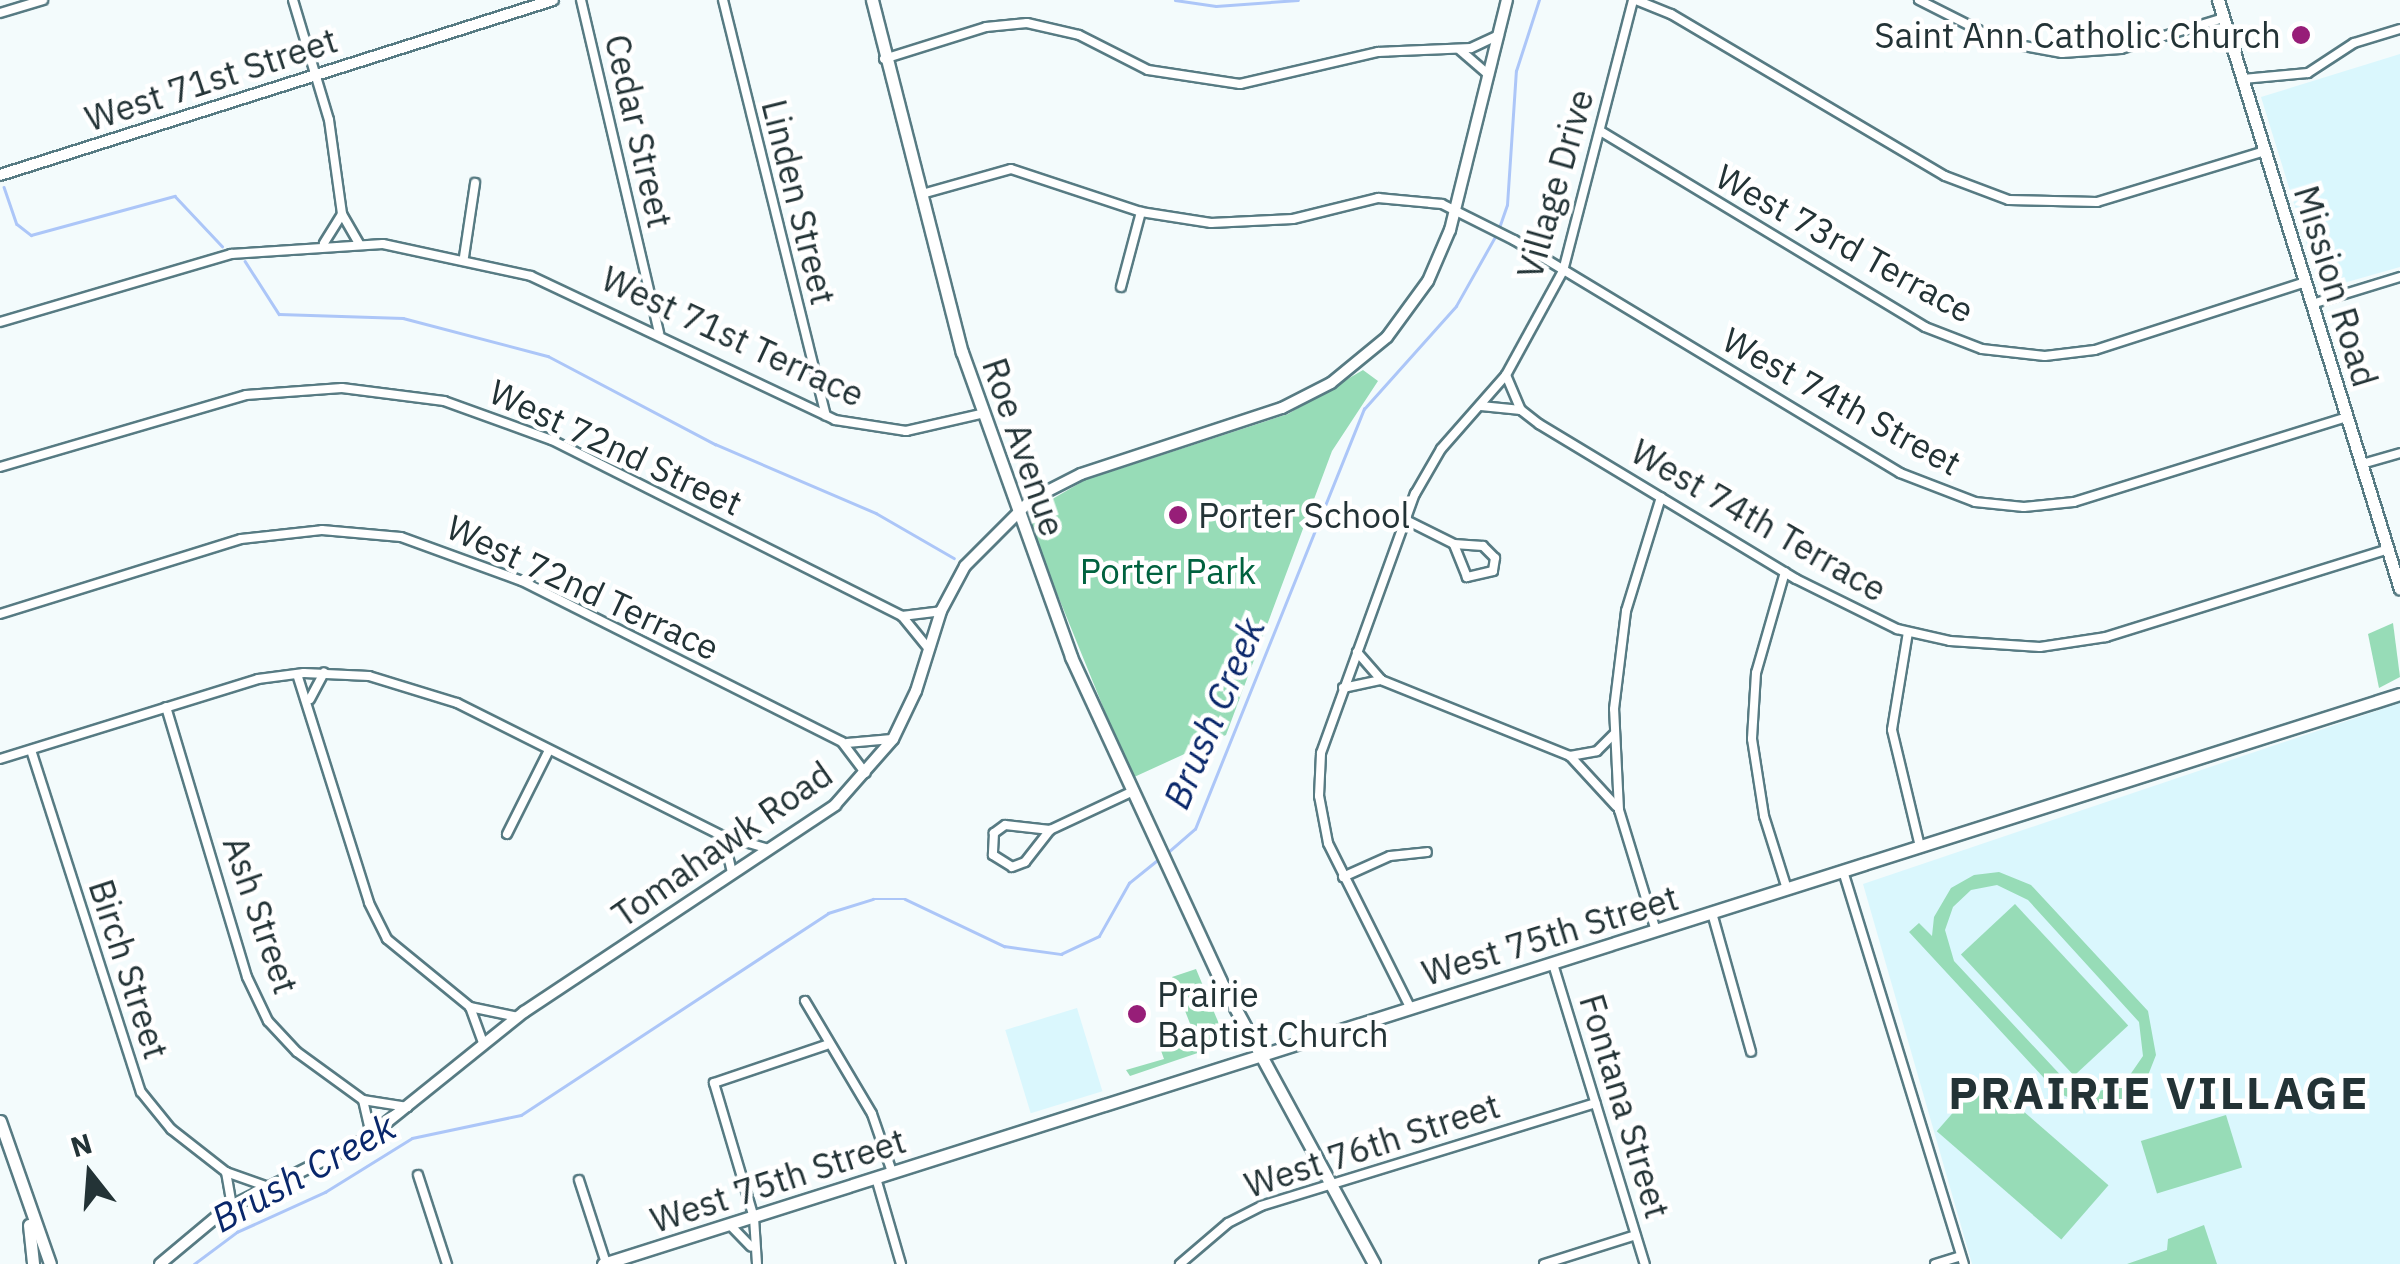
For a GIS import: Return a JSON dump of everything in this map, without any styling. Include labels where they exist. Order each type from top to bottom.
[{"type":"main road","name":"Roe Avenue","points":[[872,0],[917,195],[982,414],[1016,513],[1129,793],[1258,1055],[1374,1264]]},
{"type":"main road","name":"Mission Road","points":[[2218,0],[2400,589]]},
{"type":"main road","name":"West 75th Street","points":[[604,1264],[2400,694]]},
{"type":"main road","points":[[0,1121],[30,1220],[50,1264]]},
{"type":"main road","points":[[30,1220],[34,1264]]},
{"type":"street","points":[[0,14],[43,0]]},
{"type":"street","points":[[293,0],[336,151],[342,214],[359,243]]},
{"type":"street","name":"West 71st Street","points":[[0,175],[553,0]]},
{"type":"street","name":"Cedar Street","points":[[582,0],[659,333]]},
{"type":"street","name":"Linden Street","points":[[723,0],[826,415]]},
{"type":"street","name":"Tomahawk Road","points":[[160,1264],[232,1207],[371,1134],[518,1017],[770,849],[866,776],[892,739],[916,691],[941,611],[974,554],[1016,513],[1072,477],[1282,408],[1331,384],[1387,338],[1413,306],[1439,260],[1456,210],[1507,0]]},
{"type":"street","points":[[1635,0],[1671,14],[1945,176],[1993,196],[2043,204],[2096,202],[2265,151]]},
{"type":"street","name":"Village Drive","points":[[1410,1007],[1328,843],[1318,782],[1343,688],[1406,520],[1433,462],[1506,375],[1563,272],[1635,0]]},
{"type":"street","points":[[1919,0],[2002,42],[2062,54],[2120,50],[2224,18]]},
{"type":"street","points":[[884,59],[986,27],[1027,23],[1080,36],[1148,70],[1211,84],[1269,82],[1398,49],[1460,50],[1499,35]]},
{"type":"street","points":[[2243,80],[2308,73],[2354,43],[2400,29]]},
{"type":"street","points":[[1460,50],[1489,75]]},
{"type":"street","name":"West 73rd Terrace","points":[[1602,132],[1925,326],[1982,349],[2045,356],[2095,350],[2306,282]]},
{"type":"street","points":[[917,195],[985,172],[1025,170],[1141,212],[1254,223],[1390,197],[1456,210]]},
{"type":"street","points":[[464,257],[475,183]]},
{"type":"street","name":"West 74th Street","points":[[1456,210],[1900,473],[1975,502],[2074,502],[2347,417]]},
{"type":"street","points":[[1121,288],[1141,212]]},
{"type":"street","points":[[324,244],[342,214]]},
{"type":"street","name":"West 71st Terrace","points":[[0,322],[189,263],[324,244],[359,243],[464,257],[531,276],[826,415],[906,431],[982,414]]},
{"type":"street","points":[[2312,304],[2400,277]]},
{"type":"street","points":[[1506,375],[1521,410]]},
{"type":"street","name":"West 72nd Street","points":[[0,467],[246,395],[390,391],[472,409],[552,440],[902,616],[928,648]]},
{"type":"street","name":"West 74th Terrace","points":[[1481,406],[1521,410],[1785,572],[1908,632],[1982,646],[2069,644],[2136,629],[2388,549]]},
{"type":"street","points":[[2362,464],[2400,452]]},
{"type":"street","points":[[1656,931],[1618,810],[1614,734],[1626,611],[1660,497]]},
{"type":"street","points":[[1406,520],[1454,544],[1490,551],[1493,571],[1468,577],[1454,544]]},
{"type":"street","name":"West 72nd Terrace","points":[[0,614],[240,539],[322,530],[401,538],[473,558],[842,742],[866,776]]},
{"type":"street","points":[[1785,572],[1756,672],[1752,740],[1764,816],[1787,889]]},
{"type":"street","points":[[902,616],[941,611]]},
{"type":"street","points":[[1908,632],[1892,730],[1899,782],[1920,848]]},
{"type":"street","points":[[1356,652],[1381,680],[1570,756],[1618,810]]},
{"type":"street","points":[[309,704],[324,673]]},
{"type":"street","points":[[0,759],[166,707],[297,674],[324,673],[435,694],[721,835],[770,849]]},
{"type":"street","points":[[297,674],[380,928],[408,962],[470,1008],[518,1017]]},
{"type":"street","points":[[1343,688],[1381,680]]},
{"type":"street","name":"Ash Street","points":[[166,707],[255,999],[288,1044],[363,1100],[407,1108]]},
{"type":"street","points":[[1570,756],[1597,751],[1614,734]]},
{"type":"street","name":"West 72nd Terrace","points":[[842,742],[892,739]]},
{"type":"street","name":"Birch Street","points":[[30,750],[134,1077],[170,1129],[226,1172],[272,1188]]},
{"type":"street","points":[[506,834],[549,750]]},
{"type":"street","points":[[1050,830],[1005,825],[994,833],[994,854],[1012,867],[1025,862],[1050,830],[1129,793]]},
{"type":"street","points":[[721,835],[732,850],[732,872]]},
{"type":"street","points":[[1343,877],[1390,856],[1427,852]]},
{"type":"street","points":[[1843,872],[1962,1260],[1935,1264]]},
{"type":"street","points":[[1712,913],[1751,1052]]},
{"type":"street","name":"Fontana Street","points":[[1553,964],[1645,1264]]},
{"type":"street","points":[[805,1001],[826,1045],[872,1114],[892,1172]]},
{"type":"street","points":[[470,1008],[483,1044]]},
{"type":"street","points":[[757,1264],[752,1247],[754,1218],[714,1083],[826,1045]]},
{"type":"street","points":[[363,1100],[371,1134]]},
{"type":"street","name":"West 76th Street","points":[[1180,1264],[1228,1223],[1327,1184],[1595,1103]]},
{"type":"street","points":[[226,1172],[232,1207]]},
{"type":"street","points":[[418,1176],[446,1264]]},
{"type":"street","points":[[876,1178],[901,1264]]},
{"type":"street","points":[[579,1180],[604,1264]]},
{"type":"street","points":[[730,1225],[752,1247]]},
{"type":"street","points":[[1544,1264],[1636,1235]]},
{"type":"shaded area","points":[[2400,54],[2400,267],[2326,288],[2318,281],[2261,97]]},
{"type":"shaded area","points":[[2400,703],[2400,1264],[1972,1264],[1863,884]]},
{"type":"shaded area","points":[[1077,1008],[1102,1091],[1031,1113],[1005,1030]]},
{"type":"green space","name":"Porter Park","points":[[1363,370],[1378,381],[1332,451],[1226,735],[1132,778],[1030,527],[1030,512],[1085,480],[1288,414]]},
{"type":"green space","points":[[2393,623],[2400,677],[2379,688],[2368,634]]},
{"type":"green space","points":[[1999,872],[2031,885],[2148,1011],[2156,1055],[2145,1083],[2122,1100],[2084,1105],[2057,1092],[1909,932],[1919,923],[1932,936],[1934,917],[1951,888],[1974,875]],"holes":[[[1997,885],[2028,900],[2139,1022],[2143,1056],[2123,1085],[2095,1092],[2067,1082],[1954,961],[1945,930],[1953,907],[1971,890]]]},
{"type":"green space","points":[[2015,904],[2128,1025],[2074,1076],[1961,954]]},
{"type":"green space","points":[[1196,969],[1227,1043],[1130,1076],[1126,1070],[1164,1059],[1159,1045],[1194,1034],[1172,977]]},
{"type":"green space","points":[[1984,1077],[2109,1185],[2061,1240],[1937,1131]]},
{"type":"green space","points":[[2226,1115],[2242,1168],[2157,1194],[2141,1141]]},
{"type":"green space","points":[[2204,1225],[2217,1264],[2127,1264],[2167,1250],[2168,1239]]},
{"type":"waterway","points":[[1175,0],[1216,6],[1298,0]]},
{"type":"waterway","name":"Brush Creek","points":[[1499,228],[1507,205],[1516,71],[1539,0]]},
{"type":"waterway","points":[[4,187],[17,224],[31,235],[175,196],[222,246]]},
{"type":"waterway","name":"Brush Creek","points":[[1166,854],[1195,829],[1364,409],[1456,306],[1496,235]]},
{"type":"waterway","points":[[245,261],[279,314],[403,318],[548,356],[715,444],[876,513],[954,558]]},
{"type":"waterway","name":"Brush Creek","points":[[194,1264],[237,1232],[325,1192],[412,1138],[521,1115],[828,913],[873,899],[905,899],[1004,946],[1061,954],[1099,936],[1129,883],[1159,859]]},
{"type":"place","name":"Saint Ann Catholic Church","points":[[2301,35]]},
{"type":"place","name":"Porter School","points":[[1178,515]]},
{"type":"place","name":"Prairie Baptist Church","points":[[1137,1014]]},
{"type":"district","name":"PRAIRIE VILLAGE","points":[[2159,1093]]}]
